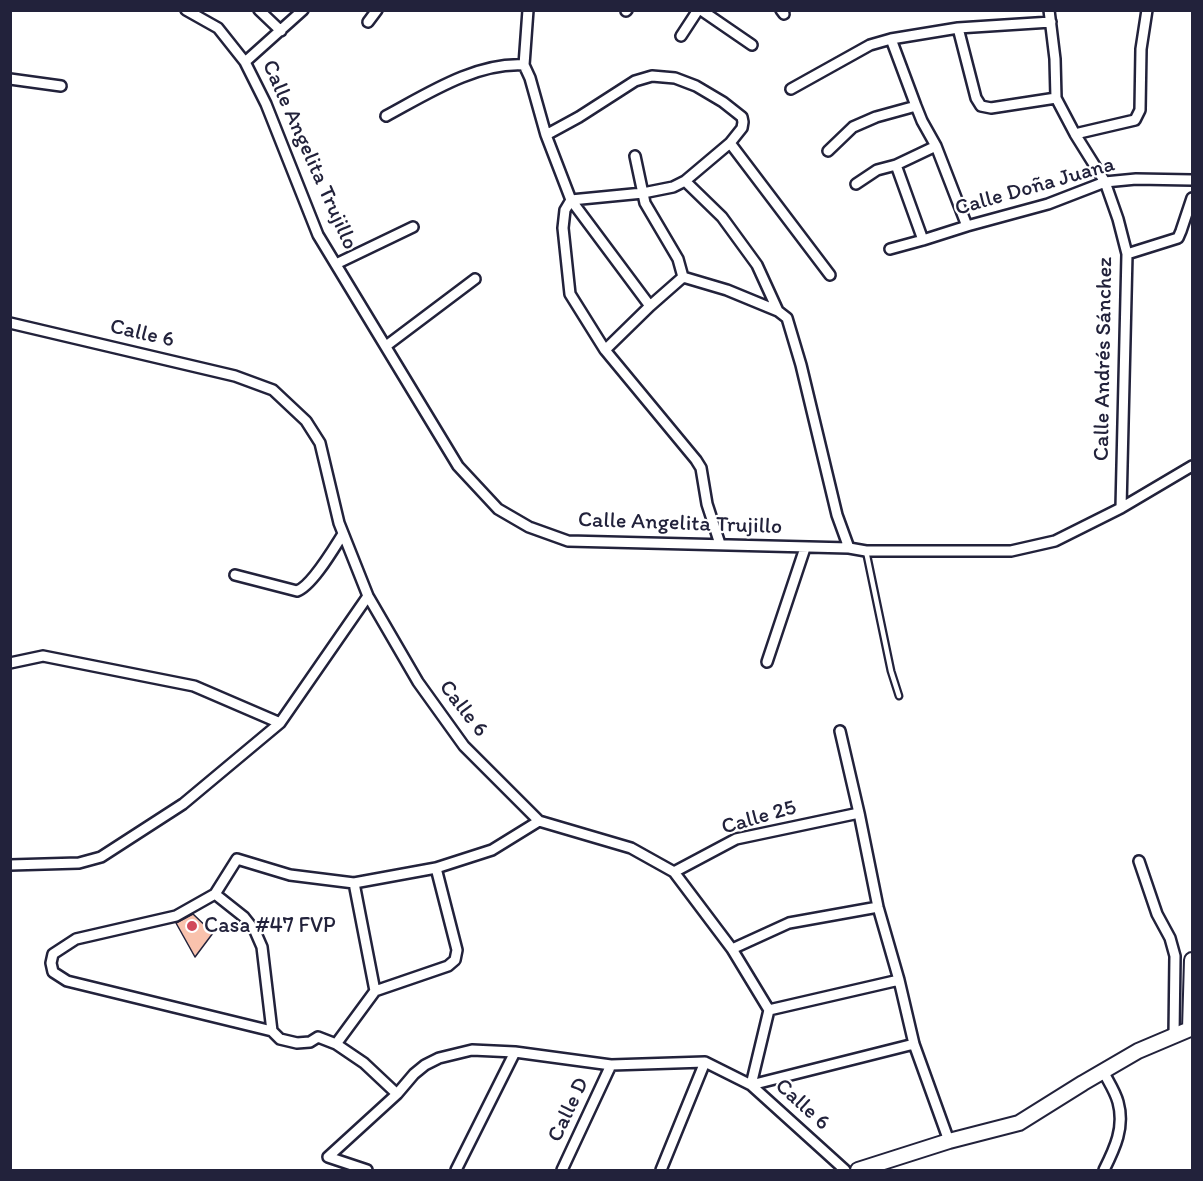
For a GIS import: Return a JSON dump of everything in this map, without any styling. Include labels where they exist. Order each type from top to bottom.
[{"type":"main road","points":[[858,1170],[949,1141],[1019,1124],[1103,1071],[1138,1052],[1191,1031],[1192,960]]},
{"type":"street","name":"Calle Angelita Trujillo","points":[[186,10],[218,28],[245,62],[266,104],[318,235],[458,465],[498,510],[529,527],[568,541],[849,548],[866,551],[1011,551],[1055,541],[1121,508],[1192,466]]},
{"type":"street","points":[[259,10],[281,31]]},
{"type":"street","points":[[245,62],[303,10]]},
{"type":"street","points":[[368,22],[377,10]]},
{"type":"street","points":[[528,10],[524,64],[546,135],[571,200],[650,306]]},
{"type":"street","points":[[681,36],[700,10],[752,45]]},
{"type":"street","points":[[1075,134],[1135,120],[1138,116],[1141,49],[1147,10]]},
{"type":"street","name":"Calle Andrés Sánchez","points":[[1049,11],[1055,59],[1056,98],[1105,182],[1127,254],[1121,508]]},
{"type":"street","points":[[791,89],[870,45],[891,39],[958,28],[1051,22]]},
{"type":"street","points":[[958,28],[976,98],[981,106],[991,108],[1056,98]]},
{"type":"street","points":[[891,39],[916,106],[936,146],[967,226]]},
{"type":"street","points":[[386,116],[456,79],[498,66],[524,64]]},
{"type":"street","points":[[546,135],[635,81],[652,76],[675,78],[696,86],[723,102],[742,117],[742,128],[730,144],[685,181],[673,187],[643,193],[571,200]]},
{"type":"street","points":[[10,79],[60,86]]},
{"type":"street","points":[[828,150],[853,127],[876,117],[916,106]]},
{"type":"street","points":[[730,144],[830,275]]},
{"type":"street","points":[[856,184],[877,170],[896,165],[936,146]]},
{"type":"street","points":[[635,156],[645,202],[678,259],[683,277]]},
{"type":"street","points":[[896,165],[923,240]]},
{"type":"street","name":"Calle Doña Juana","points":[[890,249],[1048,204],[1105,182],[1136,179],[1192,180]]},
{"type":"street","points":[[685,181],[722,217],[757,265],[778,310]]},
{"type":"street","points":[[1127,254],[1178,238],[1192,198]]},
{"type":"street","points":[[571,200],[565,210],[563,228],[570,294],[605,350],[701,468],[707,504],[720,544]]},
{"type":"street","points":[[336,264],[413,226]]},
{"type":"street","points":[[605,350],[683,277]]},
{"type":"street","points":[[683,277],[727,290],[778,310],[787,318],[801,365],[837,515],[849,548]]},
{"type":"street","points":[[386,346],[475,279]]},
{"type":"street","name":"Calle 6","points":[[10,323],[235,376],[273,390],[306,421],[320,443],[339,522],[368,596],[418,682],[464,746],[539,821],[631,848],[674,872],[732,949],[769,1010],[751,1085],[845,1170]]},
{"type":"street","points":[[236,575],[297,591],[303,589],[343,534]]},
{"type":"street","points":[[767,662],[805,548]]},
{"type":"street","points":[[10,865],[79,863],[100,857],[183,804],[280,723],[368,596]]},
{"type":"street","points":[[10,663],[43,656],[194,686],[280,723]]},
{"type":"street","points":[[840,732],[878,907],[914,1044],[949,1141]]},
{"type":"street","name":"Calle 25","points":[[674,872],[736,839],[859,813]]},
{"type":"street","points":[[397,1094],[364,1064],[336,1044],[318,1037],[310,1042],[297,1043],[280,1039],[272,1031],[67,981],[53,972],[51,963],[53,954],[76,939],[176,916],[215,894],[237,859],[290,876],[354,884],[436,868],[492,850],[539,821]]},
{"type":"street","points":[[1139,861],[1156,914],[1174,947],[1174,1036]]},
{"type":"street","points":[[336,1044],[375,991],[448,966],[455,960],[457,950],[436,868]]},
{"type":"street","points":[[354,884],[375,991]]},
{"type":"street","points":[[215,894],[244,917],[255,931],[262,947],[272,1031]]},
{"type":"street","points":[[732,949],[789,923],[878,907]]},
{"type":"street","points":[[769,1010],[899,980]]},
{"type":"street","points":[[367,1170],[328,1157],[425,1065],[439,1058],[472,1050],[516,1052],[611,1065],[705,1062],[751,1085],[914,1044]]},
{"type":"street","points":[[456,1170],[516,1052]]},
{"type":"street","points":[[661,1170],[705,1062]]},
{"type":"street","name":"Calle D","points":[[562,1170],[611,1065]]},
{"type":"street","points":[[1103,1071],[1118,1101],[1120,1121],[1116,1148],[1104,1170]]},
{"type":"lane","points":[[866,551],[891,671],[899,696]]},
{"type":"building","name":"Casa #47 FVP","points":[[193,914],[213,933],[195,957],[176,923]]},
{"type":"place","name":"Casa #47 FVP","points":[[192,926]]}]
